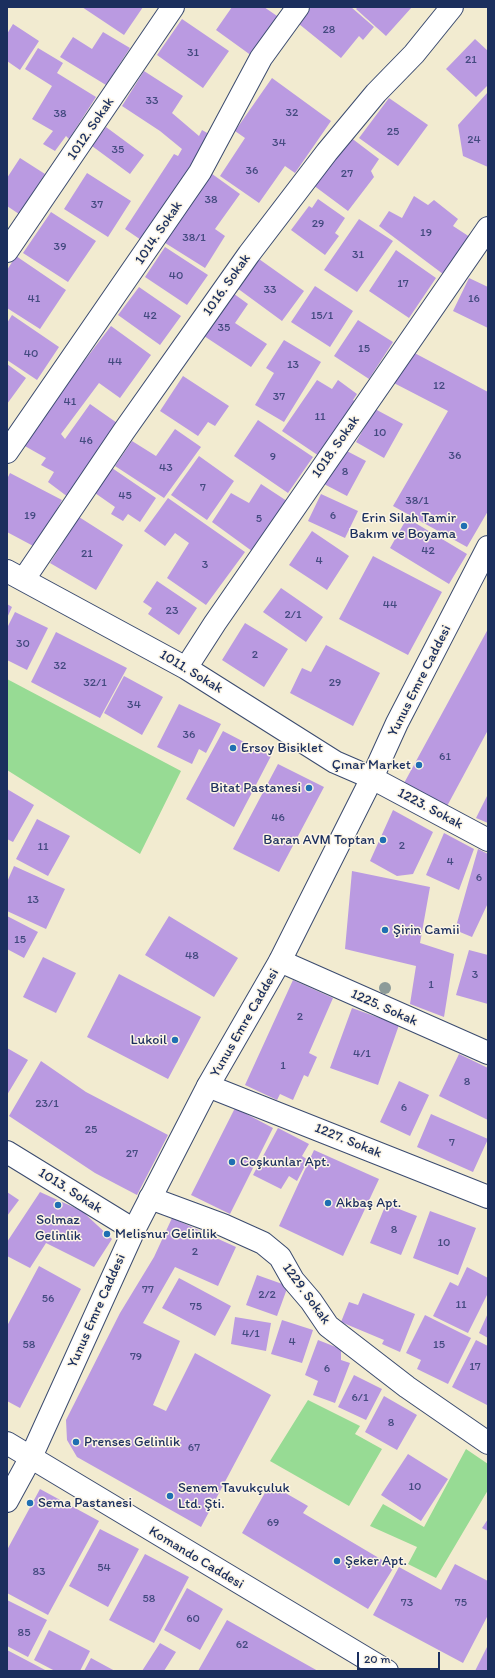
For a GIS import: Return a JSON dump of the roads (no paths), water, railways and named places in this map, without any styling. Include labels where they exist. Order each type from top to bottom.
[{"type":"street","name":"1012. Sokak","points":[[7,251],[173,7]]},
{"type":"street","name":"1014. Sokak","points":[[7,452],[200,172],[261,58],[298,7]]},
{"type":"street","name":"1016. Sokak","points":[[15,575],[124,431],[249,254],[327,152],[376,93],[414,54],[452,7]]},
{"type":"street","name":"1018. Sokak","points":[[186,668],[219,616],[488,228]]},
{"type":"street","name":"Yunus Emre Caddesi","points":[[7,1501],[31,1457],[150,1198],[208,1086],[280,961],[372,778],[397,723],[488,547]]},
{"type":"street","name":"1011. Sokak","points":[[15,575],[186,668],[335,762],[372,778]]},
{"type":"street","name":"1223. Sokak","points":[[372,778],[488,840]]},
{"type":"street","name":"1225. Sokak","points":[[280,961],[488,1053]]},
{"type":"street","name":"1227. Sokak","points":[[208,1086],[488,1197]]},
{"type":"street","name":"1013. Sokak","points":[[7,1152],[134,1230]]},
{"type":"street","name":"1229. Sokak","points":[[150,1198],[223,1225],[263,1243],[280,1257],[293,1280],[311,1301],[328,1326],[407,1387],[488,1443]]},
{"type":"street","name":"Komando Caddesi","points":[[7,1443],[386,1671]]},
{"type":"place","name":"Erin Silah Tamir Bakım ve Boyama","points":[[464,526]]},
{"type":"place","name":"Ersoy Bisiklet","points":[[233,748]]},
{"type":"place","name":"Çınar Market","points":[[419,765]]},
{"type":"place","name":"Bitat Pastanesi","points":[[309,788]]},
{"type":"place","name":"Baran AVM Toptan","points":[[383,840]]},
{"type":"place","name":"Şirin Camii","points":[[385,930]]},
{"type":"place","name":"Lukoil","points":[[175,1040]]},
{"type":"place","name":"Coşkunlar Apt.","points":[[232,1162]]},
{"type":"place","name":"Akbaş Apt.","points":[[328,1203]]},
{"type":"place","name":"Solmaz Gelinlik","points":[[58,1205]]},
{"type":"place","name":"Melisnur Gelinlik","points":[[107,1234]]},
{"type":"place","name":"Prenses Gelinlik","points":[[76,1442]]},
{"type":"place","name":"Senem Tavukçuluk Ltd. Şti.","points":[[170,1496]]},
{"type":"place","name":"Sema Pastanesi","points":[[30,1503]]},
{"type":"place","name":"Şeker Apt.","points":[[337,1561]]}]
